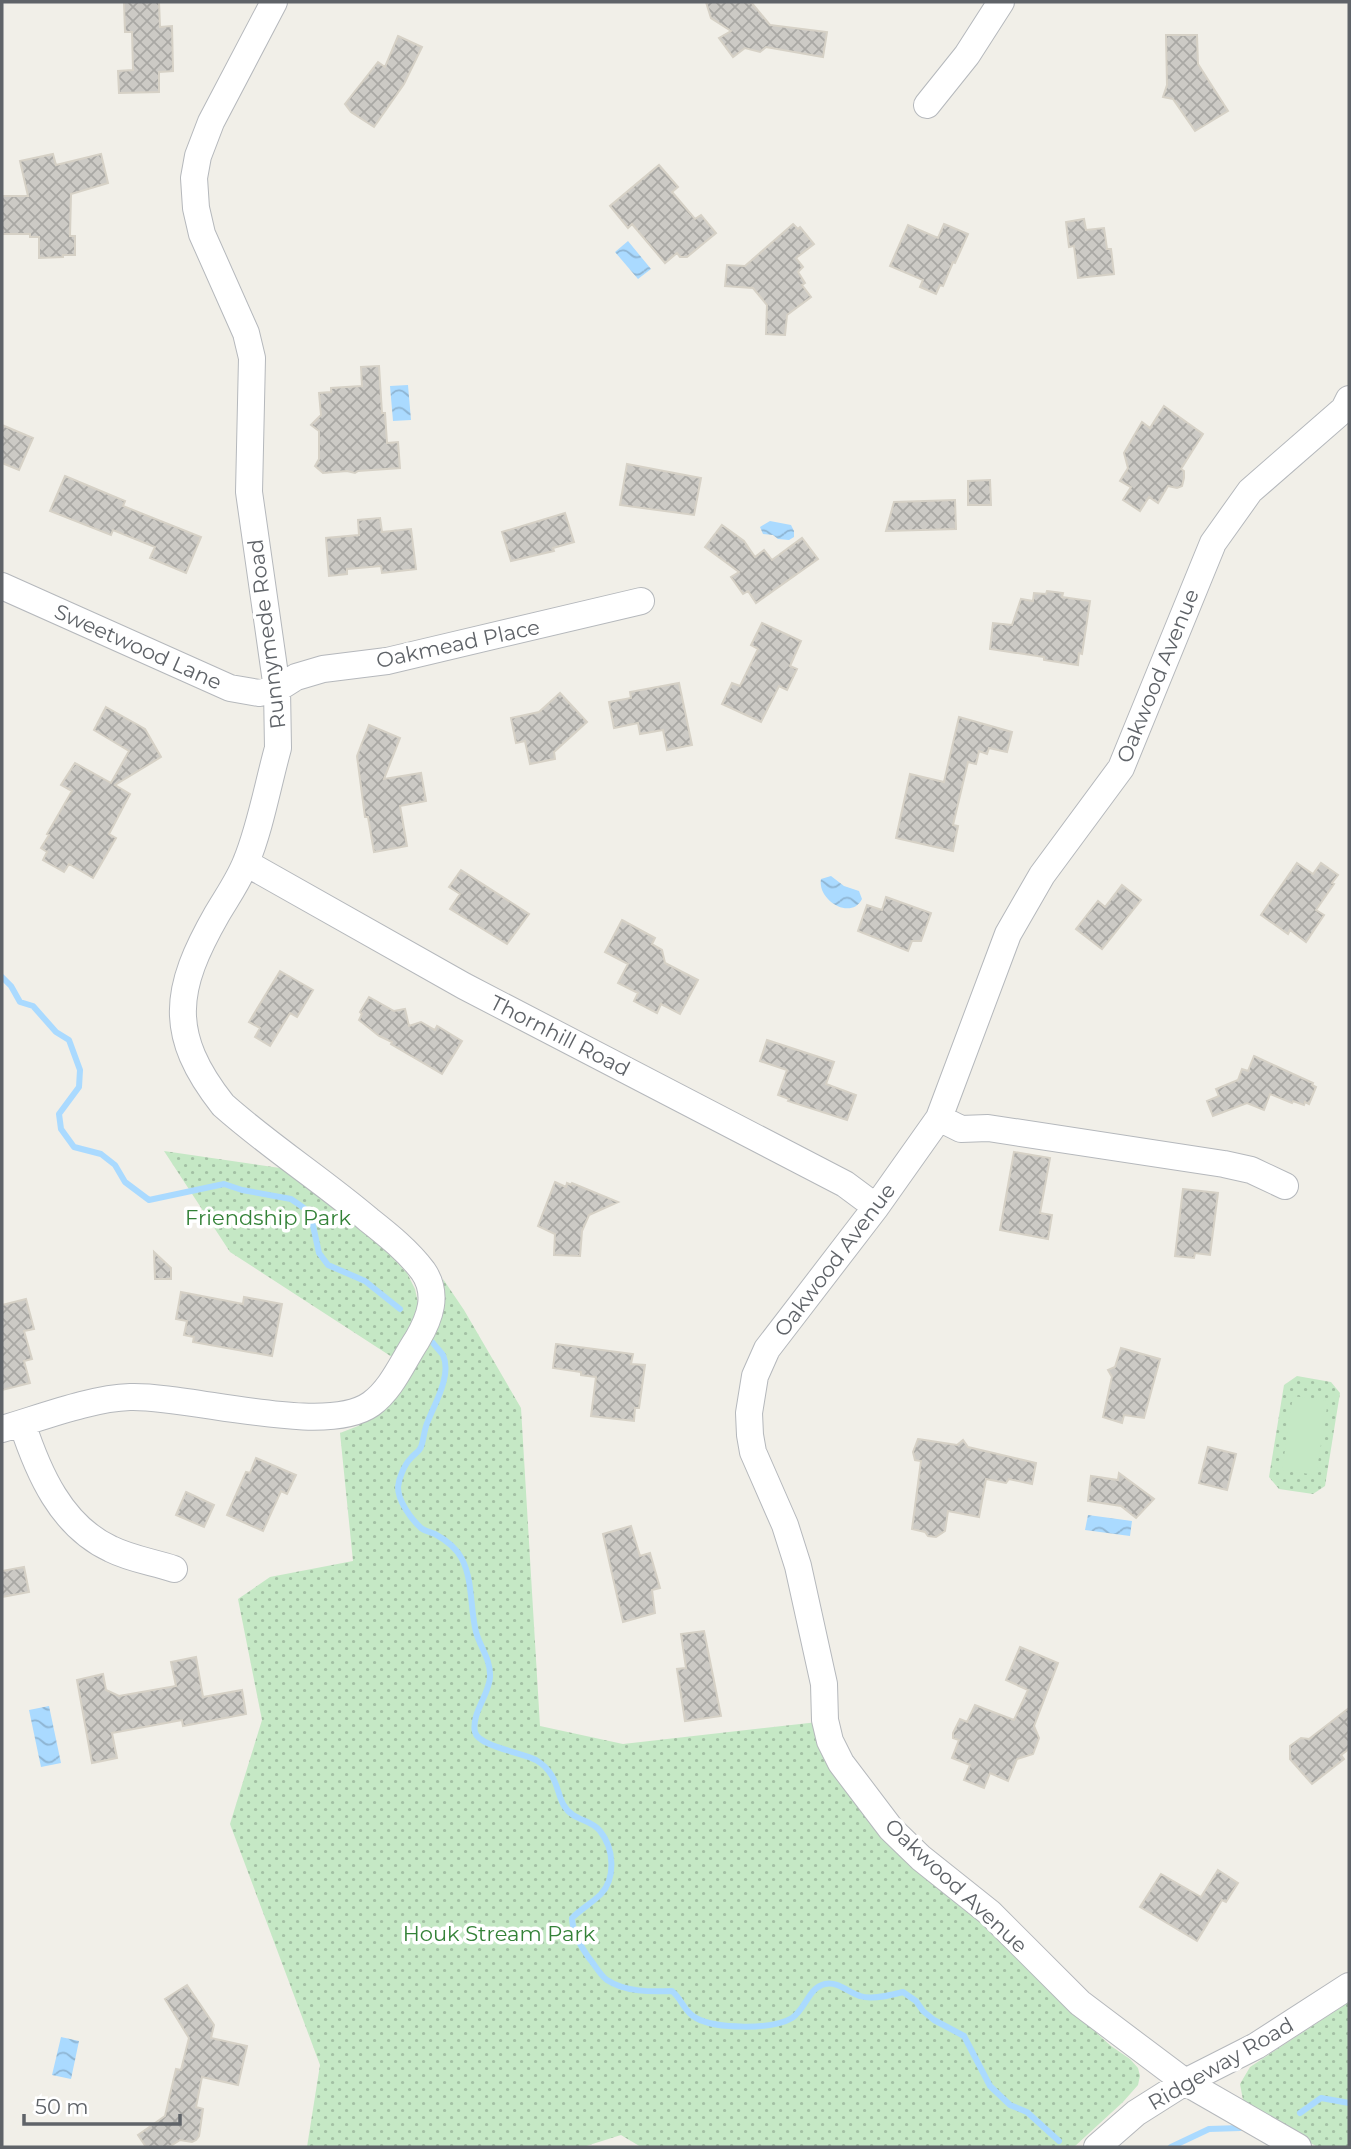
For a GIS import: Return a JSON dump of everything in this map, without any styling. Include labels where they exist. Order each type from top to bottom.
[{"type":"street","name":"Runnymede Road","points":[[12,1426],[100,1401],[129,1397],[168,1398],[313,1418],[347,1415],[372,1403],[387,1387],[427,1320],[433,1298],[430,1284],[423,1272],[398,1243],[223,1105],[193,1060],[183,1031],[182,1008],[187,980],[200,945],[246,863],[278,748],[277,689],[249,492],[252,358],[246,333],[201,234],[195,208],[194,177],[198,156],[211,122],[274,2]]},
{"type":"street","points":[[927,105],[968,55],[1001,2]]},
{"type":"street","name":"Oakwood Avenue","points":[[1298,2147],[1185,2082],[1080,2003],[990,1913],[901,1838],[869,1803],[841,1763],[830,1741],[825,1720],[824,1684],[798,1566],[785,1525],[753,1452],[748,1413],[755,1376],[767,1349],[939,1118],[1007,934],[1042,875],[1121,768],[1213,543],[1250,491],[1343,409],[1349,399]]},
{"type":"street","name":"Sweetwood Lane","points":[[2,586],[230,688],[259,692],[277,689]]},
{"type":"street","name":"Oakmead Place","points":[[277,689],[296,677],[323,669],[387,661],[641,601]]},
{"type":"street","name":"Thornhill Road","points":[[246,863],[464,986],[845,1184],[876,1206]]},
{"type":"street","points":[[939,1118],[961,1129],[988,1128],[1224,1164],[1251,1170],[1285,1186]]},
{"type":"street","points":[[12,1426],[47,1487],[79,1528],[112,1550],[174,1569]]},
{"type":"street","name":"Ridgeway Road","points":[[1097,2147],[1136,2113],[1185,2082],[1256,2046],[1349,1986]]},
{"type":"green space","name":"Friendship Park","points":[[164,1151],[287,1169],[382,1247],[407,1273],[418,1303],[416,1316],[392,1357],[230,1252]]},
{"type":"green space","name":"Houk Stream Park","points":[[443,1279],[521,1408],[540,1726],[623,1744],[818,1722],[966,1906],[1080,2018],[1138,2068],[1138,2085],[1074,2147],[641,2147],[621,2135],[583,2147],[307,2147],[320,2065],[230,1824],[262,1720],[238,1599],[270,1577],[353,1561],[340,1433],[358,1426],[381,1406],[444,1291]]},
{"type":"green space","points":[[1297,1376],[1331,1382],[1340,1393],[1325,1486],[1313,1494],[1279,1489],[1269,1477],[1284,1385]]},
{"type":"green space","points":[[1293,1396],[1328,1401],[1316,1475],[1282,1470]]},
{"type":"green space","points":[[1349,2002],[1349,2147],[1318,2147],[1260,2117],[1243,2100],[1240,2084],[1250,2067]]},
{"type":"water","points":[[628,241],[651,269],[638,279],[615,252]]},
{"type":"water","points":[[408,385],[411,420],[393,421],[390,386]]},
{"type":"water","points":[[770,521],[791,525],[794,537],[789,540],[778,539],[773,535],[763,534],[760,527]]},
{"type":"water","points":[[831,876],[844,886],[859,891],[862,899],[857,905],[843,908],[829,900],[821,887],[821,879]]},
{"type":"water","points":[[1088,1515],[1132,1521],[1130,1536],[1085,1530]]},
{"type":"water","points":[[49,1706],[61,1763],[41,1767],[29,1710]]},
{"type":"water","points":[[61,2037],[79,2041],[71,2079],[52,2075]]},
{"type":"building","points":[[124,2],[159,2],[160,27],[172,26],[173,71],[159,72],[159,92],[119,93],[118,71],[133,70],[132,32],[125,32]]},
{"type":"building","points":[[706,2],[751,2],[770,25],[827,32],[823,57],[766,47],[760,52],[745,48],[733,57],[719,38],[731,31],[711,18]]},
{"type":"building","points":[[1166,35],[1197,35],[1198,64],[1228,111],[1195,131],[1173,99],[1163,97],[1167,85]]},
{"type":"building","points":[[398,36],[422,47],[404,84],[374,127],[351,112],[345,104],[378,62],[385,67]]},
{"type":"building","points":[[53,154],[56,165],[101,154],[108,183],[71,194],[70,236],[75,236],[75,255],[39,258],[39,237],[30,237],[30,234],[2,234],[2,196],[28,196],[20,161]]},
{"type":"building","points":[[659,165],[678,187],[672,192],[695,219],[701,215],[716,233],[687,257],[680,257],[677,253],[665,263],[632,224],[628,228],[610,206]]},
{"type":"building","points":[[1084,219],[1086,230],[1104,228],[1107,249],[1111,249],[1114,274],[1078,278],[1074,246],[1069,247],[1066,222]]},
{"type":"building","points":[[793,224],[798,229],[800,227],[814,244],[796,258],[803,267],[798,272],[805,283],[802,285],[811,297],[787,315],[785,335],[766,334],[767,305],[753,288],[725,286],[727,265],[745,266]]},
{"type":"building","points":[[944,224],[968,234],[943,286],[940,285],[936,294],[920,287],[923,280],[890,266],[908,225],[938,238]]},
{"type":"building","points":[[379,366],[387,443],[398,442],[400,468],[323,473],[315,466],[319,459],[319,431],[311,425],[321,415],[319,393],[331,392],[331,388],[362,386],[361,367]]},
{"type":"building","points":[[1164,406],[1203,434],[1181,469],[1184,471],[1182,486],[1168,486],[1158,503],[1149,497],[1140,511],[1123,500],[1131,487],[1120,481],[1128,468],[1124,453],[1142,422],[1150,428]]},
{"type":"building","points":[[2,425],[33,438],[19,470],[2,463]]},
{"type":"building","points":[[627,464],[701,478],[694,515],[620,505]]},
{"type":"building","points":[[65,476],[125,501],[123,506],[201,537],[186,573],[150,558],[155,547],[113,530],[111,535],[50,511]]},
{"type":"building","points":[[990,480],[991,505],[968,505],[968,481]]},
{"type":"building","points":[[955,500],[956,529],[886,531],[894,502]]},
{"type":"building","points":[[565,513],[574,542],[553,548],[554,551],[511,561],[502,532]]},
{"type":"building","points":[[380,518],[382,532],[411,529],[416,569],[382,573],[381,566],[347,569],[347,574],[329,576],[326,538],[359,535],[358,520]]},
{"type":"building","points":[[722,525],[744,541],[755,557],[764,550],[772,560],[802,538],[818,559],[756,603],[748,591],[743,594],[731,577],[739,572],[705,547]]},
{"type":"building","points":[[1047,591],[1063,593],[1062,597],[1090,601],[1078,665],[990,649],[993,623],[1012,625],[1021,599],[1033,601],[1034,593],[1046,594]]},
{"type":"building","points":[[762,623],[801,641],[790,666],[797,669],[787,690],[779,686],[761,722],[722,704],[732,683],[740,686],[758,649],[751,645]]},
{"type":"building","points":[[679,683],[692,745],[667,750],[663,730],[640,734],[638,723],[614,728],[609,702],[631,698],[630,692]]},
{"type":"building","points":[[560,693],[587,722],[554,752],[555,759],[530,764],[525,741],[516,743],[511,718],[539,712]]},
{"type":"building","points":[[106,707],[145,729],[161,757],[115,785],[130,794],[109,834],[116,838],[93,878],[69,864],[64,872],[43,860],[47,852],[41,848],[72,791],[61,785],[75,763],[111,783],[129,751],[94,730]]},
{"type":"building","points":[[959,717],[1012,732],[1007,752],[989,748],[987,754],[979,751],[976,764],[968,762],[953,825],[958,826],[953,851],[896,838],[910,774],[944,782]]},
{"type":"building","points":[[369,725],[400,738],[384,779],[421,773],[426,801],[400,806],[407,846],[374,852],[368,817],[365,817],[357,756]]},
{"type":"building","points":[[1297,863],[1313,874],[1321,863],[1338,875],[1316,910],[1324,915],[1306,942],[1290,930],[1288,934],[1261,915]]},
{"type":"building","points":[[461,870],[529,914],[507,944],[450,909],[460,894],[449,887]]},
{"type":"building","points":[[1122,885],[1141,900],[1102,949],[1076,929],[1098,901],[1105,907]]},
{"type":"building","points":[[886,897],[931,913],[921,941],[912,941],[908,951],[858,931],[867,905],[882,910]]},
{"type":"building","points":[[622,920],[655,938],[652,944],[662,950],[665,963],[698,980],[680,1014],[661,1004],[657,1013],[634,1001],[638,993],[618,983],[628,964],[605,952]]},
{"type":"building","points":[[280,971],[313,990],[297,1017],[290,1013],[270,1046],[255,1037],[260,1028],[249,1022]]},
{"type":"building","points":[[369,997],[394,1011],[405,1009],[409,1026],[421,1022],[435,1030],[437,1026],[462,1041],[442,1074],[391,1044],[392,1042],[379,1036],[359,1020],[362,1014],[360,1012]]},
{"type":"building","points":[[767,1040],[834,1062],[826,1084],[856,1095],[847,1120],[788,1101],[789,1099],[778,1095],[787,1070],[760,1061]]},
{"type":"building","points":[[1254,1056],[1313,1083],[1316,1087],[1309,1104],[1292,1103],[1270,1094],[1264,1110],[1247,1103],[1213,1116],[1207,1101],[1219,1096],[1216,1089],[1238,1080],[1242,1069],[1248,1071]]},
{"type":"building","points":[[1014,1152],[1050,1158],[1040,1213],[1052,1215],[1048,1239],[1000,1230]]},
{"type":"building","points":[[555,1182],[566,1187],[567,1183],[572,1183],[618,1202],[589,1215],[582,1231],[580,1256],[554,1255],[555,1234],[538,1226]]},
{"type":"building","points":[[1183,1189],[1218,1193],[1210,1255],[1195,1253],[1194,1258],[1175,1256]]},
{"type":"building","points":[[154,1252],[171,1268],[171,1279],[155,1279]]},
{"type":"building","points":[[181,1292],[243,1304],[244,1297],[282,1304],[272,1356],[193,1342],[194,1337],[184,1335],[187,1321],[176,1319]]},
{"type":"building","points":[[26,1299],[34,1329],[24,1331],[32,1359],[24,1361],[30,1383],[2,1390],[2,1305]]},
{"type":"building","points":[[556,1344],[633,1354],[631,1364],[645,1365],[639,1408],[635,1408],[634,1421],[591,1416],[596,1377],[553,1368]]},
{"type":"building","points":[[1121,1348],[1160,1359],[1144,1418],[1124,1415],[1122,1423],[1103,1417],[1112,1377],[1108,1370],[1115,1367]]},
{"type":"building","points":[[918,1439],[957,1445],[963,1440],[968,1447],[1036,1463],[1032,1484],[1009,1479],[1006,1483],[986,1479],[979,1517],[948,1511],[945,1531],[936,1537],[928,1536],[925,1532],[912,1529],[921,1461],[915,1460],[913,1452]]},
{"type":"building","points":[[1208,1447],[1236,1454],[1227,1490],[1199,1483]]},
{"type":"building","points":[[256,1458],[296,1475],[287,1494],[281,1491],[263,1531],[227,1515],[246,1472],[250,1473]]},
{"type":"building","points":[[1119,1473],[1154,1499],[1136,1518],[1121,1506],[1088,1501],[1091,1476],[1118,1480]]},
{"type":"building","points":[[186,1492],[214,1505],[204,1527],[176,1515]]},
{"type":"building","points":[[631,1526],[640,1556],[650,1553],[660,1588],[652,1590],[655,1613],[623,1622],[603,1534]]},
{"type":"building","points":[[24,1567],[29,1592],[2,1597],[2,1571]]},
{"type":"building","points":[[704,1631],[721,1716],[685,1721],[677,1669],[686,1668],[681,1634]]},
{"type":"building","points":[[1020,1647],[1058,1663],[1034,1726],[1039,1738],[1033,1754],[1017,1759],[1008,1781],[990,1773],[984,1788],[964,1780],[970,1765],[952,1758],[959,1740],[953,1738],[953,1733],[960,1719],[967,1722],[975,1705],[1014,1720],[1028,1690],[1006,1680]]},
{"type":"building","points":[[196,1657],[203,1697],[242,1690],[246,1714],[183,1726],[182,1720],[112,1733],[117,1758],[92,1763],[77,1680],[103,1674],[106,1690],[119,1696],[176,1686],[171,1662]]},
{"type":"building","points":[[1349,1708],[1349,1749],[1341,1755],[1344,1759],[1312,1784],[1290,1759],[1290,1746],[1301,1738],[1309,1739]]},
{"type":"building","points":[[1218,1870],[1238,1883],[1226,1902],[1222,1900],[1197,1941],[1140,1907],[1161,1874],[1201,1897]]},
{"type":"building","points":[[187,1985],[214,2025],[211,2038],[247,2046],[238,2085],[202,2077],[196,2107],[203,2109],[196,2140],[180,2140],[169,2147],[146,2147],[138,2135],[165,2116],[176,2069],[181,2070],[189,2038],[165,1999]]},
{"type":"waterway","points":[[2,977],[20,1002],[33,1006],[56,1032],[69,1040],[80,1070],[79,1087],[59,1114],[61,1129],[74,1147],[101,1154],[115,1165],[125,1182],[149,1200],[224,1184],[291,1199],[304,1208],[312,1221],[319,1253],[328,1265],[365,1281],[400,1309]]},
{"type":"waterway","points":[[433,1343],[443,1355],[444,1380],[421,1447],[402,1472],[398,1487],[400,1498],[417,1524],[450,1544],[466,1567],[476,1632],[490,1671],[489,1684],[474,1725],[478,1737],[502,1749],[530,1757],[545,1767],[555,1781],[567,1810],[597,1828],[605,1838],[611,1863],[609,1880],[601,1894],[572,1918],[578,1939],[600,1973],[614,1984],[630,1989],[672,1991],[689,2012],[705,2022],[744,2027],[771,2025],[792,2018],[811,1994],[825,1984],[834,1984],[865,1997],[882,1997],[903,1992],[934,2020],[964,2036],[990,2086],[1010,2105],[1027,2112],[1059,2141]]},
{"type":"waterway","points":[[1300,2113],[1321,2098],[1349,2103]]},
{"type":"waterway","points":[[1171,2147],[1209,2129],[1240,2128]]}]
